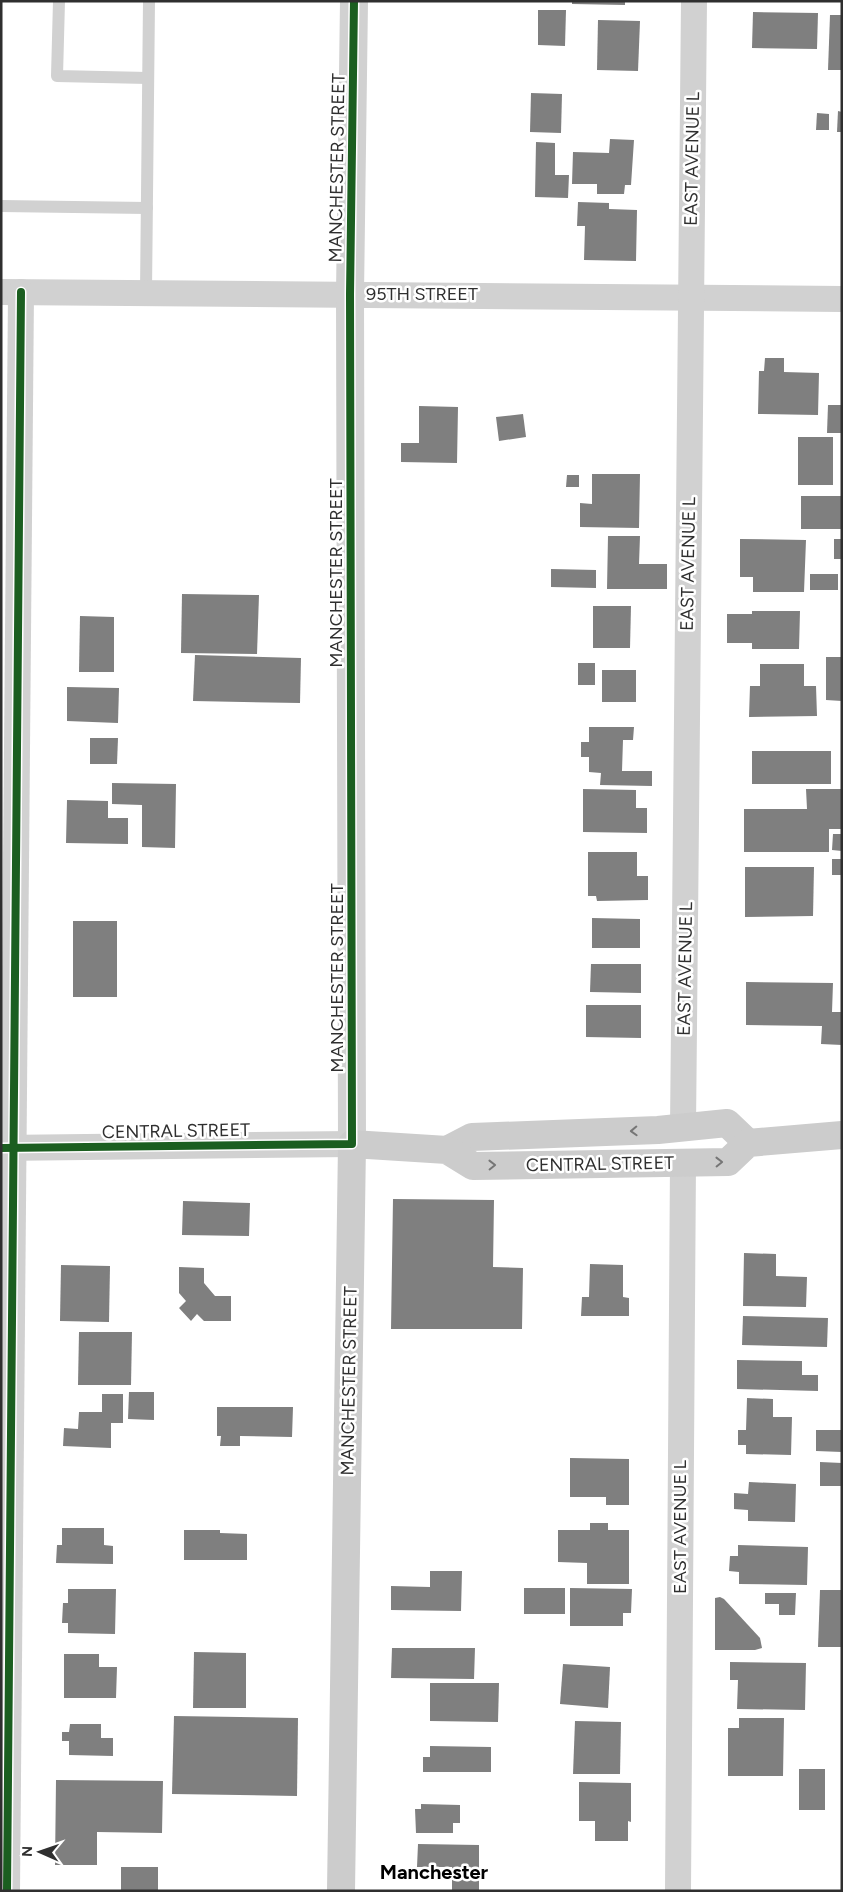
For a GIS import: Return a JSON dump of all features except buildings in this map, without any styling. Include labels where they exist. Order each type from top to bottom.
[{"type":"main road","points":[[780,1140],[842,1118]]},
{"type":"main road","name":"CENTRAL STREET","points":[[352,1144],[447,1150],[473,1166],[728,1162],[748,1142],[727,1123],[683,1128],[472,1137],[447,1150]]},
{"type":"main road","points":[[748,1142],[842,1135]]},
{"type":"main road","points":[[780,1140],[842,1149]]},
{"type":"main road","name":"MANCHESTER STREET","points":[[341,1891],[352,1144]]},
{"type":"street","name":"MANCHESTER STREET","points":[[352,1144],[350,294],[354,1]]},
{"type":"street","name":"EAST AVENUE L","points":[[683,1128],[694,1]]},
{"type":"street","name":"95TH STREET","points":[[11,292],[690,296],[842,299]]},
{"type":"street","points":[[7,1891],[7,1148],[11,292]]},
{"type":"street","name":"CENTRAL STREET","points":[[7,1148],[352,1144]]},
{"type":"street","name":"EAST AVENUE L","points":[[678,1891],[683,1162]]},
{"type":"lane","points":[[59,1],[57,76],[148,78]]},
{"type":"lane","points":[[146,292],[149,1]]},
{"type":"lane","points":[[1,206],[147,208]]},
{"type":"cycle path","points":[[1,1148],[352,1144],[350,294],[354,1]]},
{"type":"cycle path","points":[[7,1891],[21,292]]},
{"type":"district","name":"Manchester","points":[[434,1872]]}]
